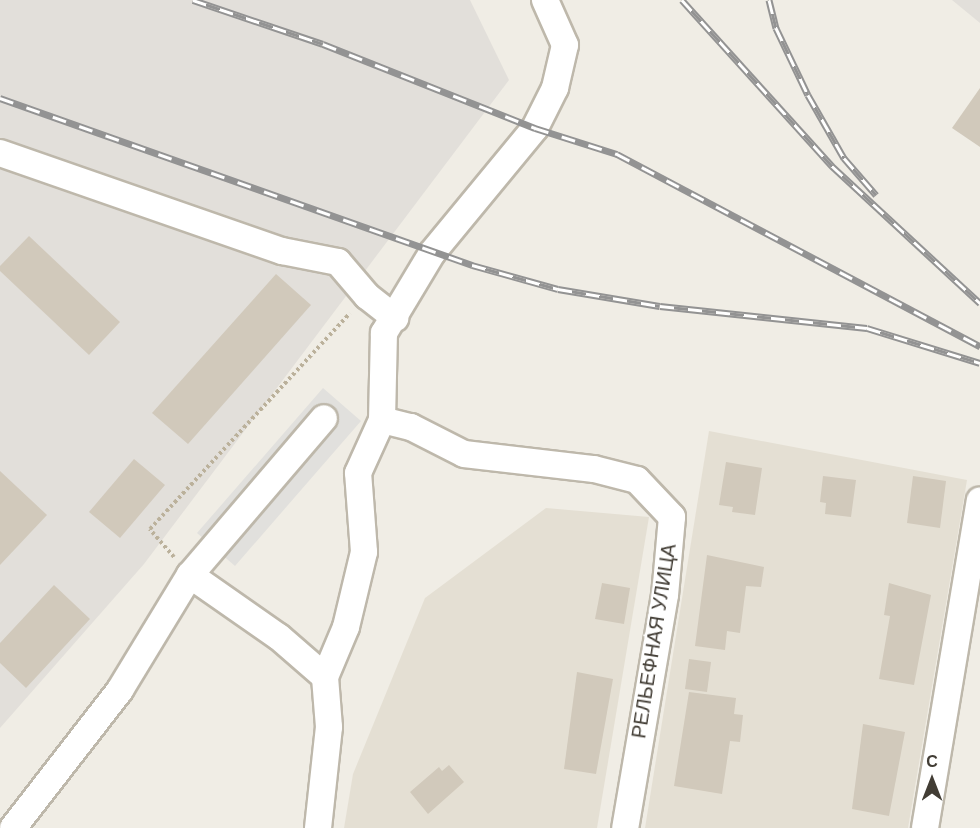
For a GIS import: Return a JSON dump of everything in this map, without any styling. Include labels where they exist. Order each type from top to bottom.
[{"type":"street","points":[[318,828],[329,727],[325,677],[346,627],[364,552],[358,473],[382,420],[384,333],[432,254],[535,128],[555,88],[565,45],[545,0]]},
{"type":"street","points":[[0,153],[282,251],[338,262],[367,296],[395,318]]},
{"type":"street","points":[[13,828],[120,690],[190,575],[324,418]]},
{"type":"street","name":"РЕЛЬЕФНАЯ УЛИЦА","points":[[382,420],[411,427],[464,454],[594,470],[637,480],[672,517],[665,595],[625,828]]},
{"type":"street","points":[[925,828],[980,501]]},
{"type":"street","points":[[190,575],[279,637],[325,677]]},
{"type":"path","points":[[190,575],[150,529],[367,296]]},
{"type":"shaded area","points":[[0,0],[470,0],[509,80],[144,564],[0,728]]},
{"type":"shaded area","points":[[952,0],[980,0],[980,23]]},
{"type":"shaded area","points":[[323,388],[361,421],[235,566],[197,533]]},
{"type":"shaded area","points":[[709,431],[967,480],[908,828],[645,828]]},
{"type":"shaded area","points":[[546,508],[649,517],[597,828],[344,828],[353,774],[425,598]]},
{"type":"building","points":[[980,88],[980,147],[952,128]]},
{"type":"building","points":[[29,236],[120,322],[89,355],[0,271],[0,266]]},
{"type":"building","points":[[276,274],[311,305],[188,444],[152,413]]},
{"type":"building","points":[[134,459],[165,485],[120,538],[89,512]]},
{"type":"building","points":[[726,462],[762,468],[755,515],[732,512],[733,507],[719,505]]},
{"type":"building","points":[[0,471],[47,515],[0,565]]},
{"type":"building","points":[[823,476],[856,480],[851,517],[825,514],[826,503],[820,502]]},
{"type":"building","points":[[913,476],[946,481],[940,528],[907,523]]},
{"type":"building","points":[[707,555],[764,567],[761,587],[746,586],[740,633],[727,631],[725,650],[695,646]]},
{"type":"building","points":[[602,583],[630,588],[624,624],[595,619]]},
{"type":"building","points":[[889,583],[931,595],[914,685],[879,679],[890,616],[884,615]]},
{"type":"building","points":[[54,585],[90,619],[26,688],[0,663],[0,643]]},
{"type":"building","points":[[689,659],[711,662],[707,692],[685,689]]},
{"type":"building","points":[[577,672],[613,679],[596,774],[564,769]]},
{"type":"building","points":[[689,692],[736,698],[734,714],[743,715],[740,742],[730,741],[722,794],[674,786]]},
{"type":"building","points":[[863,724],[905,732],[889,816],[852,809]]},
{"type":"building","points":[[449,765],[464,782],[428,814],[410,792],[439,767],[442,771]]},
{"type":"railway","points":[[193,0],[323,44],[535,128],[617,154],[980,346]]},
{"type":"railway","points":[[682,0],[832,166],[980,303]]},
{"type":"railway","points":[[769,0],[776,28],[808,95],[844,158],[876,195]]},
{"type":"railway","points":[[0,98],[472,265],[558,289],[660,306],[867,328],[980,363]]}]
